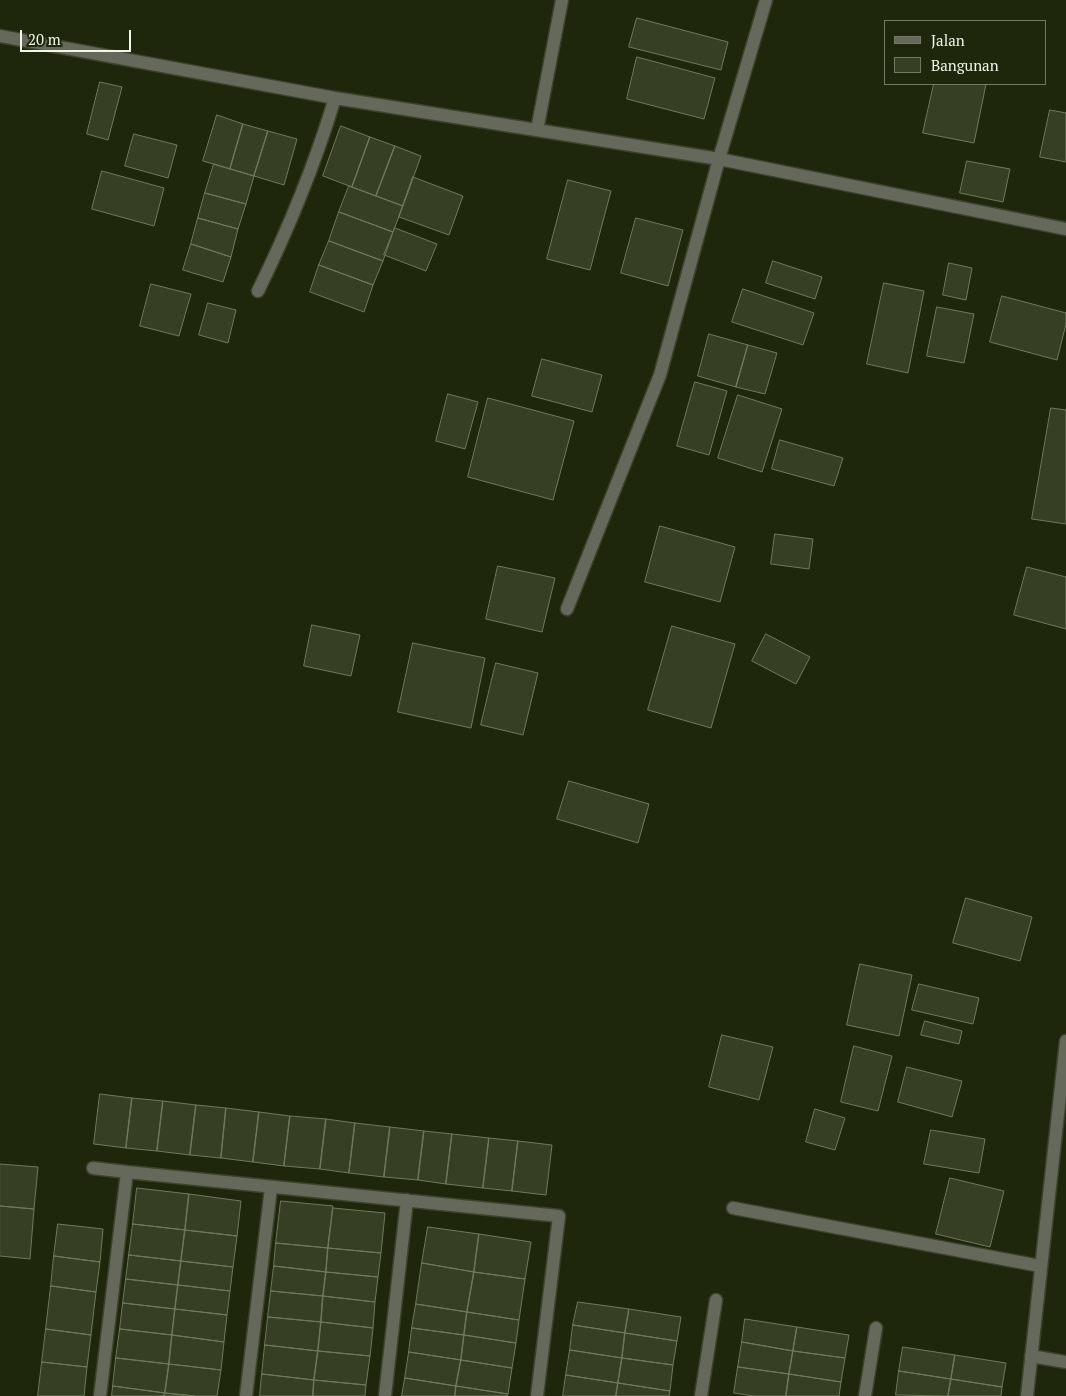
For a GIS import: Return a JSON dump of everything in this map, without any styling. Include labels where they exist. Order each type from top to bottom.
[{"type":"street","points":[[537,130],[562,0]]},
{"type":"street","points":[[567,609],[660,375],[719,159],[766,0]]},
{"type":"street","points":[[0,36],[335,98],[719,159],[1066,229]]},
{"type":"street","points":[[258,290],[282,243],[304,190],[335,98]]},
{"type":"street","points":[[1027,1396],[1066,1041]]},
{"type":"street","points":[[92,1168],[271,1188],[559,1216],[537,1396]]},
{"type":"street","points":[[100,1396],[127,1172]]},
{"type":"street","points":[[246,1396],[271,1188]]},
{"type":"street","points":[[384,1396],[407,1200]]},
{"type":"street","points":[[733,1208],[1040,1266]]},
{"type":"street","points":[[701,1396],[716,1300]]},
{"type":"street","points":[[865,1396],[876,1328]]},
{"type":"street","points":[[1031,1356],[1066,1362]]},
{"type":"building","points":[[637,18],[728,42],[721,70],[629,47]]},
{"type":"building","points":[[637,57],[715,78],[704,119],[627,99]]},
{"type":"building","points":[[100,82],[122,87],[108,140],[87,134]]},
{"type":"building","points":[[934,85],[986,85],[974,143],[923,133]]},
{"type":"building","points":[[1050,110],[1066,113],[1066,162],[1040,157]]},
{"type":"building","points":[[217,115],[243,124],[230,169],[203,161]]},
{"type":"building","points":[[243,124],[268,131],[254,176],[230,169]]},
{"type":"building","points":[[341,126],[370,137],[352,187],[323,176]]},
{"type":"building","points":[[268,131],[297,139],[284,185],[254,176]]},
{"type":"building","points":[[134,134],[177,145],[168,178],[125,166]]},
{"type":"building","points":[[370,137],[395,146],[376,196],[352,187]]},
{"type":"building","points":[[395,146],[421,156],[403,206],[376,196]]},
{"type":"building","points":[[967,161],[1010,169],[1003,202],[960,193]]},
{"type":"building","points":[[214,164],[254,176],[246,204],[205,193]]},
{"type":"building","points":[[102,171],[164,188],[154,226],[92,209]]},
{"type":"building","points":[[413,177],[463,196],[449,235],[399,217]]},
{"type":"building","points":[[568,180],[611,191],[590,270],[547,259]]},
{"type":"building","points":[[349,186],[403,206],[393,232],[339,212]]},
{"type":"building","points":[[205,193],[246,204],[238,229],[198,218]]},
{"type":"building","points":[[339,212],[393,232],[383,261],[329,241]]},
{"type":"building","points":[[198,218],[238,229],[231,257],[191,244]]},
{"type":"building","points":[[636,218],[683,230],[668,286],[621,273]]},
{"type":"building","points":[[395,228],[437,244],[426,271],[384,255]]},
{"type":"building","points":[[329,241],[383,261],[373,285],[319,265]]},
{"type":"building","points":[[191,244],[231,257],[223,282],[183,270]]},
{"type":"building","points":[[773,261],[822,277],[815,299],[766,283]]},
{"type":"building","points":[[949,263],[972,268],[966,300],[943,295]]},
{"type":"building","points":[[319,265],[373,285],[364,312],[310,292]]},
{"type":"building","points":[[884,283],[924,291],[908,373],[867,364]]},
{"type":"building","points":[[151,284],[191,294],[179,336],[140,326]]},
{"type":"building","points":[[743,289],[814,313],[803,345],[732,322]]},
{"type":"building","points":[[1002,296],[1066,313],[1066,324],[1057,360],[990,342]]},
{"type":"building","points":[[208,303],[236,310],[228,343],[199,335]]},
{"type":"building","points":[[937,307],[974,314],[964,363],[927,356]]},
{"type":"building","points":[[709,334],[748,345],[736,387],[698,376]]},
{"type":"building","points":[[748,345],[777,353],[765,394],[736,387]]},
{"type":"building","points":[[542,359],[602,375],[592,412],[532,396]]},
{"type":"building","points":[[695,382],[727,391],[709,455],[677,446]]},
{"type":"building","points":[[448,394],[478,402],[465,449],[436,441]]},
{"type":"building","points":[[738,395],[782,409],[762,472],[718,458]]},
{"type":"building","points":[[488,398],[574,421],[553,500],[468,477]]},
{"type":"building","points":[[1051,408],[1066,410],[1066,524],[1032,519]]},
{"type":"building","points":[[780,440],[843,458],[834,486],[772,469]]},
{"type":"building","points":[[660,526],[735,547],[720,602],[645,582]]},
{"type":"building","points":[[775,534],[813,539],[809,569],[771,564]]},
{"type":"building","points":[[498,566],[555,578],[542,632],[486,619]]},
{"type":"building","points":[[1027,567],[1066,577],[1066,629],[1014,615]]},
{"type":"building","points":[[312,625],[360,635],[351,676],[304,666]]},
{"type":"building","points":[[672,626],[735,644],[711,728],[648,710]]},
{"type":"building","points":[[766,634],[810,657],[796,684],[752,661]]},
{"type":"building","points":[[413,643],[485,658],[471,728],[398,712]]},
{"type":"building","points":[[496,663],[538,673],[523,735],[481,725]]},
{"type":"building","points":[[569,781],[649,804],[638,843],[557,819]]},
{"type":"building","points":[[966,898],[1032,917],[1020,961],[953,943]]},
{"type":"building","points":[[860,964],[912,975],[899,1036],[847,1025]]},
{"type":"building","points":[[919,984],[979,998],[973,1024],[912,1010]]},
{"type":"building","points":[[925,1021],[962,1031],[959,1044],[921,1035]]},
{"type":"building","points":[[722,1035],[773,1047],[759,1100],[709,1087]]},
{"type":"building","points":[[854,1046],[892,1056],[878,1111],[841,1102]]},
{"type":"building","points":[[907,1067],[962,1081],[952,1117],[898,1102]]},
{"type":"building","points":[[100,1094],[132,1098],[126,1148],[94,1144]]},
{"type":"building","points":[[132,1098],[163,1101],[157,1151],[126,1148]]},
{"type":"building","points":[[163,1101],[196,1105],[190,1155],[157,1151]]},
{"type":"building","points":[[196,1105],[226,1108],[221,1158],[190,1155]]},
{"type":"building","points":[[226,1108],[259,1112],[253,1162],[221,1158]]},
{"type":"building","points":[[815,1109],[845,1118],[835,1150],[806,1142]]},
{"type":"building","points":[[259,1112],[290,1116],[284,1166],[253,1162]]},
{"type":"building","points":[[290,1116],[326,1119],[320,1169],[284,1166]]},
{"type":"building","points":[[326,1119],[355,1123],[349,1173],[320,1169]]},
{"type":"building","points":[[355,1123],[390,1127],[384,1177],[349,1173]]},
{"type":"building","points":[[390,1127],[424,1131],[418,1180],[384,1177]]},
{"type":"building","points":[[931,1130],[985,1139],[979,1173],[924,1164]]},
{"type":"building","points":[[424,1131],[452,1134],[446,1184],[418,1180]]},
{"type":"building","points":[[452,1134],[489,1138],[483,1188],[446,1184]]},
{"type":"building","points":[[489,1138],[518,1141],[512,1191],[483,1188]]},
{"type":"building","points":[[518,1141],[552,1145],[546,1195],[512,1191]]},
{"type":"building","points":[[0,1164],[38,1167],[34,1209],[0,1206]]},
{"type":"building","points":[[950,1178],[1004,1191],[990,1247],[936,1234]]},
{"type":"building","points":[[137,1188],[189,1194],[185,1230],[133,1224]]},
{"type":"building","points":[[189,1194],[241,1201],[237,1236],[185,1230]]},
{"type":"building","points":[[281,1201],[333,1206],[328,1248],[276,1243]]},
{"type":"building","points":[[0,1206],[34,1209],[30,1259],[0,1256]]},
{"type":"building","points":[[333,1208],[385,1213],[381,1253],[328,1248]]},
{"type":"building","points":[[58,1224],[103,1229],[100,1262],[54,1256]]},
{"type":"building","points":[[133,1224],[185,1230],[181,1261],[129,1255]]},
{"type":"building","points":[[428,1227],[479,1234],[474,1272],[422,1263]]},
{"type":"building","points":[[185,1230],[237,1236],[233,1267],[181,1261]]},
{"type":"building","points":[[479,1234],[531,1242],[525,1279],[474,1272]]},
{"type":"building","points":[[276,1243],[328,1248],[326,1272],[274,1266]]},
{"type":"building","points":[[328,1248],[381,1253],[378,1277],[326,1272]]},
{"type":"building","points":[[129,1255],[181,1261],[178,1285],[126,1279]]},
{"type":"building","points":[[54,1256],[100,1262],[96,1292],[51,1286]]},
{"type":"building","points":[[181,1261],[233,1267],[230,1291],[178,1285]]},
{"type":"building","points":[[422,1263],[474,1272],[467,1312],[416,1304]]},
{"type":"building","points":[[274,1266],[326,1272],[323,1296],[271,1291]]},
{"type":"building","points":[[326,1272],[378,1277],[375,1302],[323,1296]]},
{"type":"building","points":[[474,1272],[525,1279],[519,1320],[467,1312]]},
{"type":"building","points":[[126,1279],[178,1285],[175,1309],[123,1303]]},
{"type":"building","points":[[178,1285],[230,1291],[227,1315],[175,1309]]},
{"type":"building","points":[[51,1286],[96,1292],[91,1335],[46,1329]]},
{"type":"building","points":[[271,1291],[323,1296],[321,1322],[268,1317]]},
{"type":"building","points":[[323,1296],[375,1302],[373,1328],[321,1322]]},
{"type":"building","points":[[578,1302],[629,1309],[625,1333],[573,1325]]},
{"type":"building","points":[[123,1303],[175,1309],[172,1335],[120,1329]]},
{"type":"building","points":[[416,1304],[467,1312],[464,1335],[412,1328]]},
{"type":"building","points":[[175,1309],[227,1315],[224,1342],[172,1335]]},
{"type":"building","points":[[629,1309],[681,1317],[677,1341],[625,1333]]},
{"type":"building","points":[[467,1312],[519,1320],[516,1343],[464,1335]]},
{"type":"building","points":[[268,1317],[321,1322],[318,1351],[265,1345]]},
{"type":"building","points":[[745,1319],[797,1327],[793,1351],[742,1342]]},
{"type":"building","points":[[321,1322],[373,1328],[370,1356],[318,1351]]},
{"type":"building","points":[[573,1325],[625,1333],[622,1358],[570,1350]]},
{"type":"building","points":[[797,1327],[849,1335],[845,1358],[793,1351]]},
{"type":"building","points":[[412,1328],[464,1335],[461,1360],[409,1352]]},
{"type":"building","points":[[46,1329],[91,1335],[87,1367],[42,1362]]},
{"type":"building","points":[[120,1329],[172,1335],[169,1364],[116,1358]]},
{"type":"building","points":[[625,1333],[677,1341],[673,1365],[622,1358]]},
{"type":"building","points":[[172,1335],[224,1342],[221,1370],[169,1364]]},
{"type":"building","points":[[464,1335],[516,1343],[512,1368],[461,1360]]},
{"type":"building","points":[[742,1342],[793,1351],[789,1374],[738,1367]]},
{"type":"building","points":[[265,1345],[318,1351],[314,1380],[262,1374]]},
{"type":"building","points":[[903,1347],[955,1355],[951,1379],[899,1371]]},
{"type":"building","points":[[570,1350],[622,1358],[618,1383],[566,1375]]},
{"type":"building","points":[[318,1351],[370,1356],[366,1385],[314,1380]]},
{"type":"building","points":[[793,1351],[845,1358],[841,1382],[789,1374]]},
{"type":"building","points":[[409,1352],[461,1360],[456,1386],[405,1378]]},
{"type":"building","points":[[955,1355],[1006,1363],[1002,1387],[951,1379]]},
{"type":"building","points":[[116,1358],[169,1364],[165,1393],[113,1386]]},
{"type":"building","points":[[622,1358],[673,1365],[670,1391],[618,1383]]},
{"type":"building","points":[[461,1360],[512,1368],[508,1394],[456,1386]]},
{"type":"building","points":[[42,1362],[87,1367],[84,1396],[38,1396]]},
{"type":"building","points":[[169,1364],[221,1370],[217,1396],[165,1393]]},
{"type":"building","points":[[738,1367],[789,1374],[786,1396],[754,1396],[734,1393]]},
{"type":"building","points":[[899,1371],[951,1379],[948,1396],[896,1395]]},
{"type":"building","points":[[262,1374],[314,1380],[313,1396],[260,1396]]},
{"type":"building","points":[[789,1374],[841,1382],[839,1396],[786,1396]]},
{"type":"building","points":[[566,1375],[618,1383],[616,1396],[563,1396]]},
{"type":"building","points":[[405,1378],[456,1386],[455,1396],[402,1396]]},
{"type":"building","points":[[951,1379],[1002,1387],[1001,1396],[948,1396]]},
{"type":"building","points":[[314,1380],[366,1385],[365,1396],[313,1396]]},
{"type":"building","points":[[618,1383],[670,1391],[669,1396],[616,1396]]},
{"type":"building","points":[[113,1386],[165,1393],[164,1396],[112,1396]]},
{"type":"building","points":[[456,1386],[508,1394],[507,1396],[455,1396]]},
{"type":"building","points":[[165,1393],[195,1396],[164,1396]]}]
